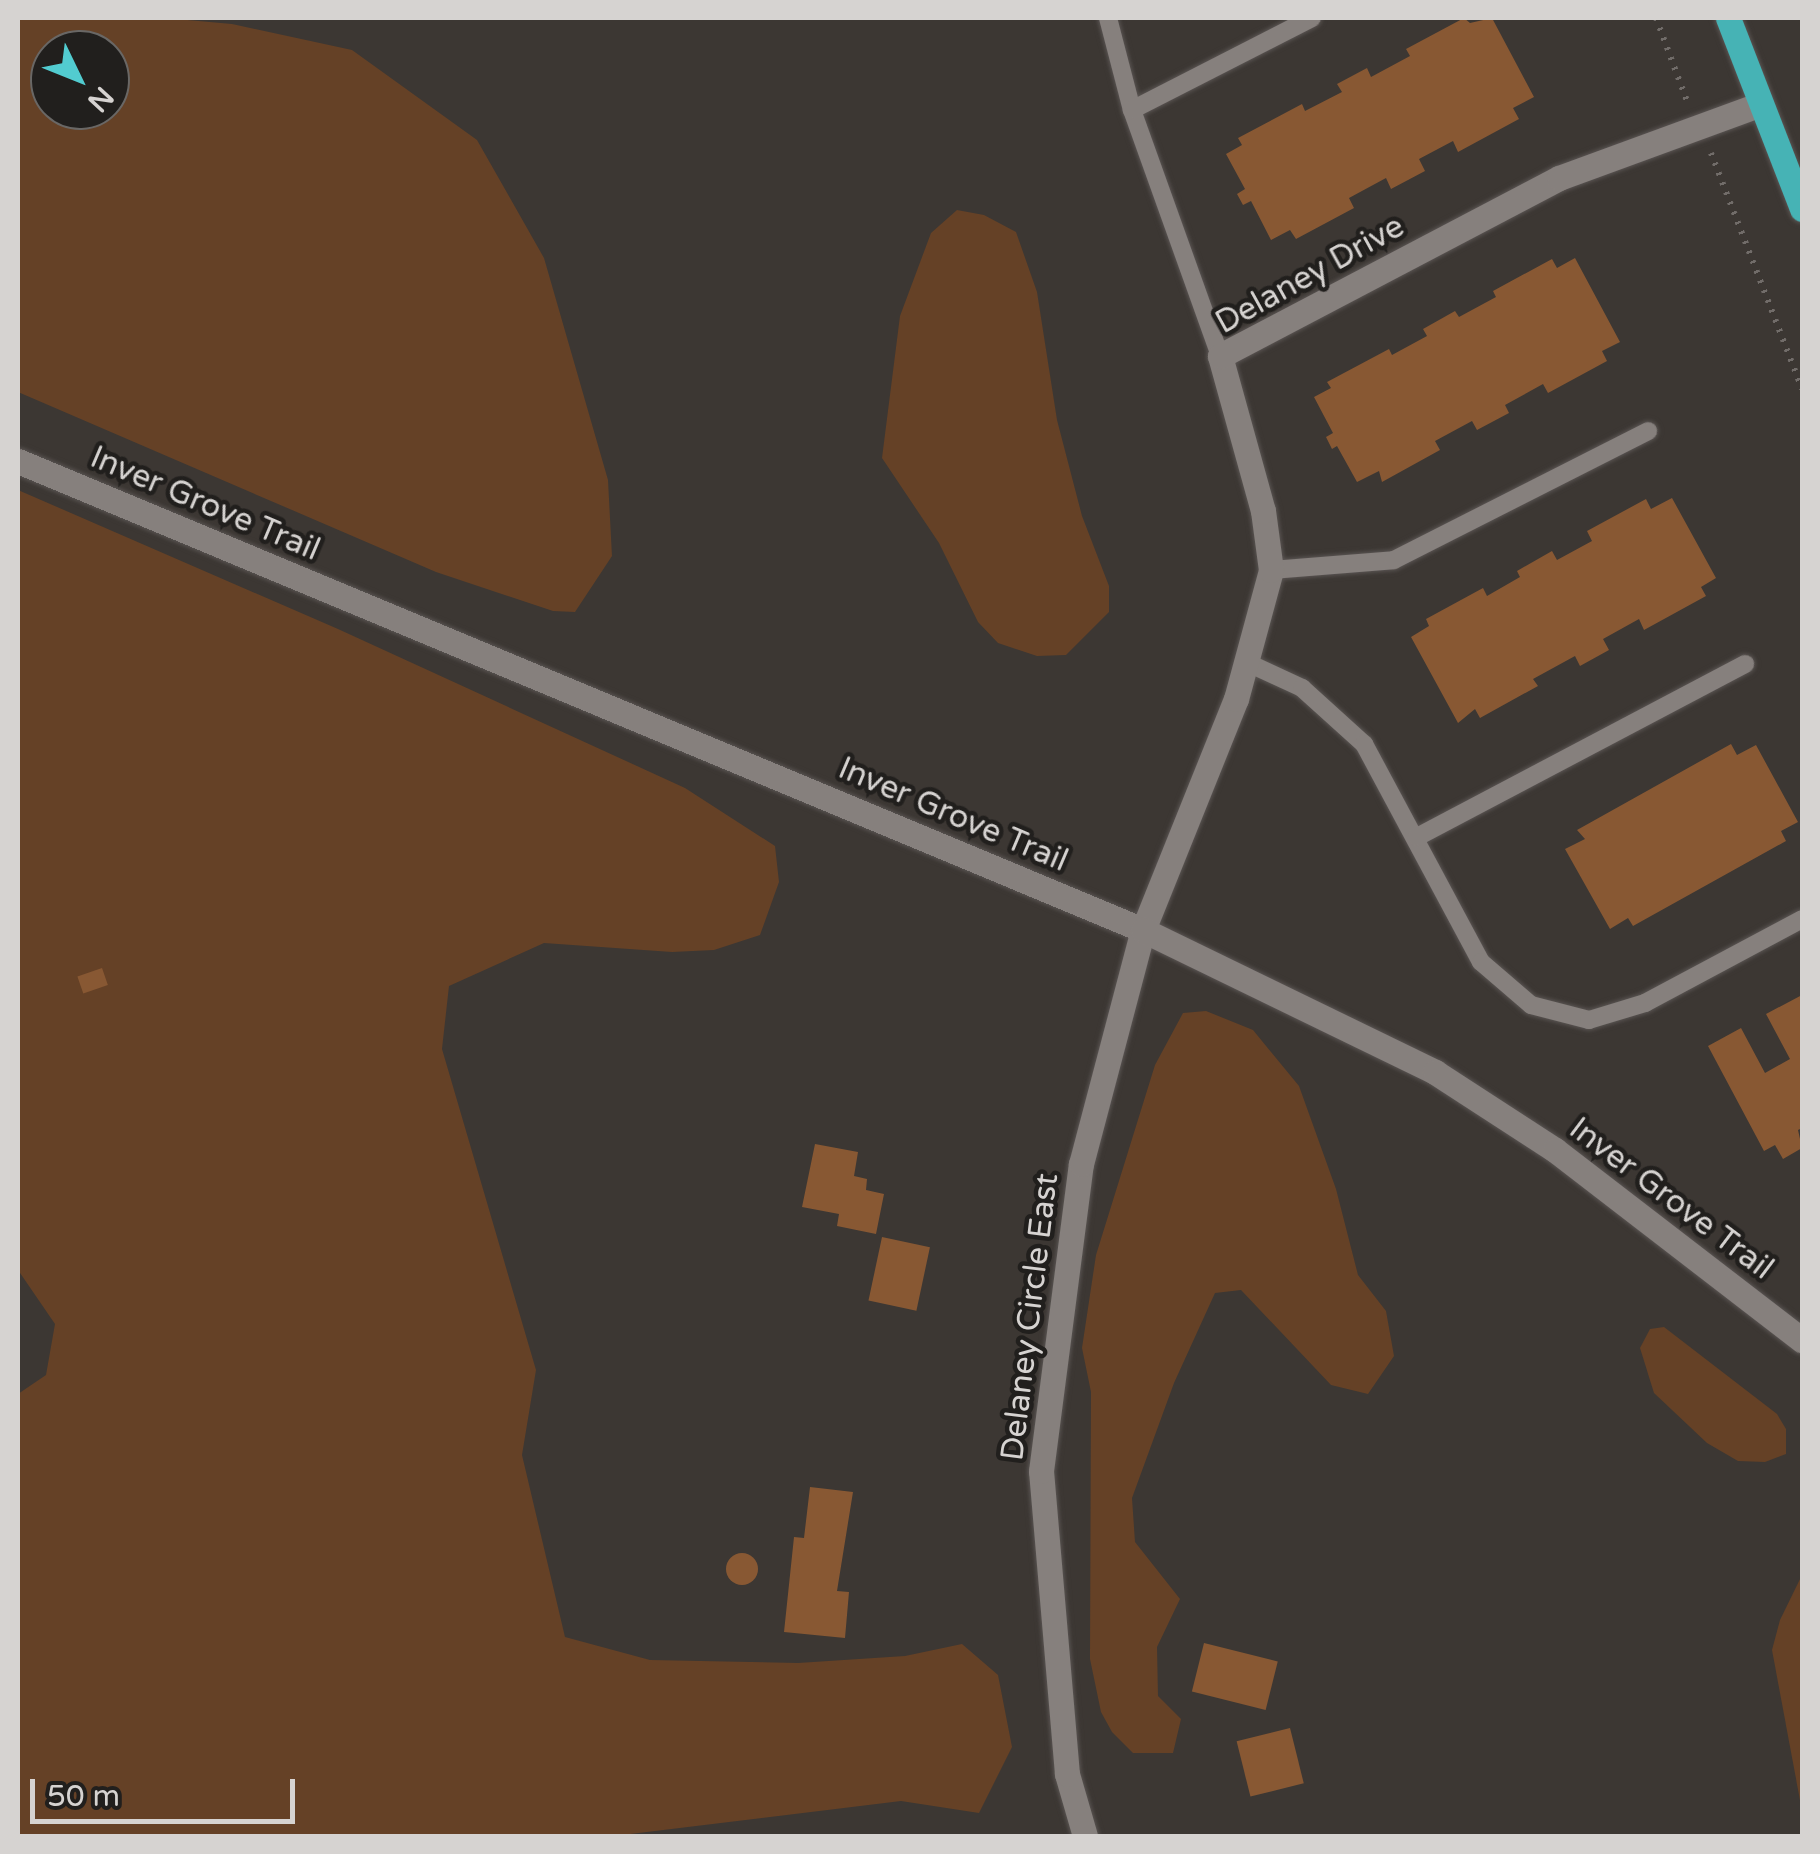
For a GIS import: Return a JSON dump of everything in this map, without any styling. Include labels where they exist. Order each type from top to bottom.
[{"type":"main road","points":[[1728,18],[1758,105],[1802,210]]},
{"type":"street","name":"Delaney Drive","points":[[1143,930],[1248,663],[1270,570],[1264,512],[1220,356],[1558,178],[1758,105]]},
{"type":"street","name":"Inver Grove Trail","points":[[18,461],[1143,930],[1435,1072],[1554,1150],[1802,1340]]},
{"type":"street","name":"Delaney Circle East","points":[[1085,1836],[1067,1774],[1041,1471],[1081,1164],[1143,930]]},
{"type":"lane","points":[[1108,18],[1132,110],[1220,356]]},
{"type":"lane","points":[[1132,110],[1312,18]]},
{"type":"lane","points":[[1270,570],[1394,560],[1648,431]]},
{"type":"lane","points":[[1248,663],[1302,688],[1364,744],[1482,962],[1531,1004],[1589,1020],[1645,1003],[1802,919]]},
{"type":"lane","points":[[1417,837],[1745,664]]},
{"type":"path","points":[[1656,18],[1696,126],[1722,175],[1802,389]]},
{"type":"shaded area","points":[[18,18],[165,18],[232,24],[352,50],[477,140],[544,258],[608,480],[612,556],[575,612],[553,611],[436,572],[18,392]]},
{"type":"shaded area","points":[[957,210],[984,215],[1016,232],[1037,292],[1057,420],[1082,516],[1109,586],[1109,612],[1066,655],[1037,656],[998,643],[978,622],[939,543],[882,458],[900,316],[931,233]]},
{"type":"shaded area","points":[[18,490],[338,629],[685,788],[775,846],[779,882],[760,935],[714,950],[672,952],[544,943],[449,986],[442,1049],[536,1370],[522,1455],[565,1637],[650,1660],[798,1663],[905,1656],[962,1644],[998,1675],[1012,1747],[979,1813],[901,1801],[614,1836],[18,1836],[18,1394],[46,1375],[55,1324],[18,1270]]},
{"type":"shaded area","points":[[1206,1011],[1253,1030],[1299,1086],[1336,1189],[1358,1275],[1386,1311],[1394,1356],[1368,1394],[1331,1385],[1241,1290],[1215,1293],[1174,1383],[1132,1498],[1135,1542],[1180,1599],[1157,1647],[1158,1696],[1181,1719],[1173,1753],[1133,1753],[1112,1732],[1101,1712],[1090,1659],[1091,1392],[1082,1348],[1096,1255],[1155,1065],[1183,1013]]},
{"type":"shaded area","points":[[1664,1327],[1777,1414],[1786,1429],[1786,1454],[1765,1462],[1738,1461],[1707,1443],[1654,1393],[1640,1348],[1650,1329]]},
{"type":"shaded area","points":[[1802,1575],[1802,1811],[1772,1650],[1780,1620]]},
{"type":"building","points":[[1464,18],[1470,23],[1492,18],[1534,97],[1513,108],[1519,119],[1458,152],[1453,141],[1419,159],[1425,171],[1391,189],[1386,178],[1349,198],[1354,208],[1296,239],[1290,230],[1271,240],[1251,201],[1243,205],[1237,194],[1245,189],[1226,154],[1242,145],[1238,138],[1302,104],[1305,111],[1342,92],[1337,84],[1367,68],[1371,77],[1410,56],[1406,49]]},
{"type":"building","points":[[1575,258],[1620,342],[1602,351],[1607,361],[1548,393],[1543,384],[1505,405],[1509,413],[1477,430],[1472,421],[1435,441],[1440,450],[1382,482],[1379,471],[1357,482],[1337,446],[1332,449],[1326,437],[1333,433],[1314,397],[1331,388],[1327,382],[1389,349],[1392,355],[1427,336],[1423,329],[1455,311],[1459,317],[1496,297],[1493,291],[1552,259],[1557,268]]},
{"type":"building","points":[[1672,498],[1716,578],[1701,587],[1706,596],[1644,630],[1639,619],[1603,639],[1609,650],[1580,666],[1575,656],[1533,679],[1538,686],[1480,718],[1475,709],[1458,723],[1411,637],[1429,626],[1426,619],[1483,588],[1487,596],[1520,577],[1517,571],[1552,551],[1557,560],[1592,541],[1587,531],[1646,499],[1651,509]]},
{"type":"building","points":[[1731,744],[1737,755],[1756,745],[1798,822],[1781,831],[1786,841],[1633,926],[1628,918],[1610,929],[1565,849],[1585,839],[1577,830]]},
{"type":"building","points":[[102,968],[108,985],[83,993],[77,976]]},
{"type":"building","points":[[1802,995],[1802,1128],[1798,1130],[1802,1148],[1783,1159],[1775,1145],[1764,1151],[1708,1046],[1741,1028],[1765,1073],[1790,1059],[1766,1014]]},
{"type":"building","points":[[815,1144],[858,1152],[854,1176],[867,1179],[866,1190],[884,1194],[876,1234],[837,1226],[839,1214],[802,1207]]},
{"type":"building","points":[[882,1237],[930,1247],[916,1311],[868,1301]]},
{"type":"building","points":[[810,1487],[853,1492],[837,1591],[849,1592],[845,1638],[784,1632],[794,1537],[804,1538]]},
{"type":"building","points":[[742,1553],[753,1558],[758,1569],[753,1580],[742,1585],[731,1580],[726,1569],[731,1558]]},
{"type":"building","points":[[1204,1643],[1278,1661],[1266,1710],[1192,1692]]},
{"type":"building","points":[[1290,1728],[1304,1783],[1250,1797],[1237,1741]]}]
